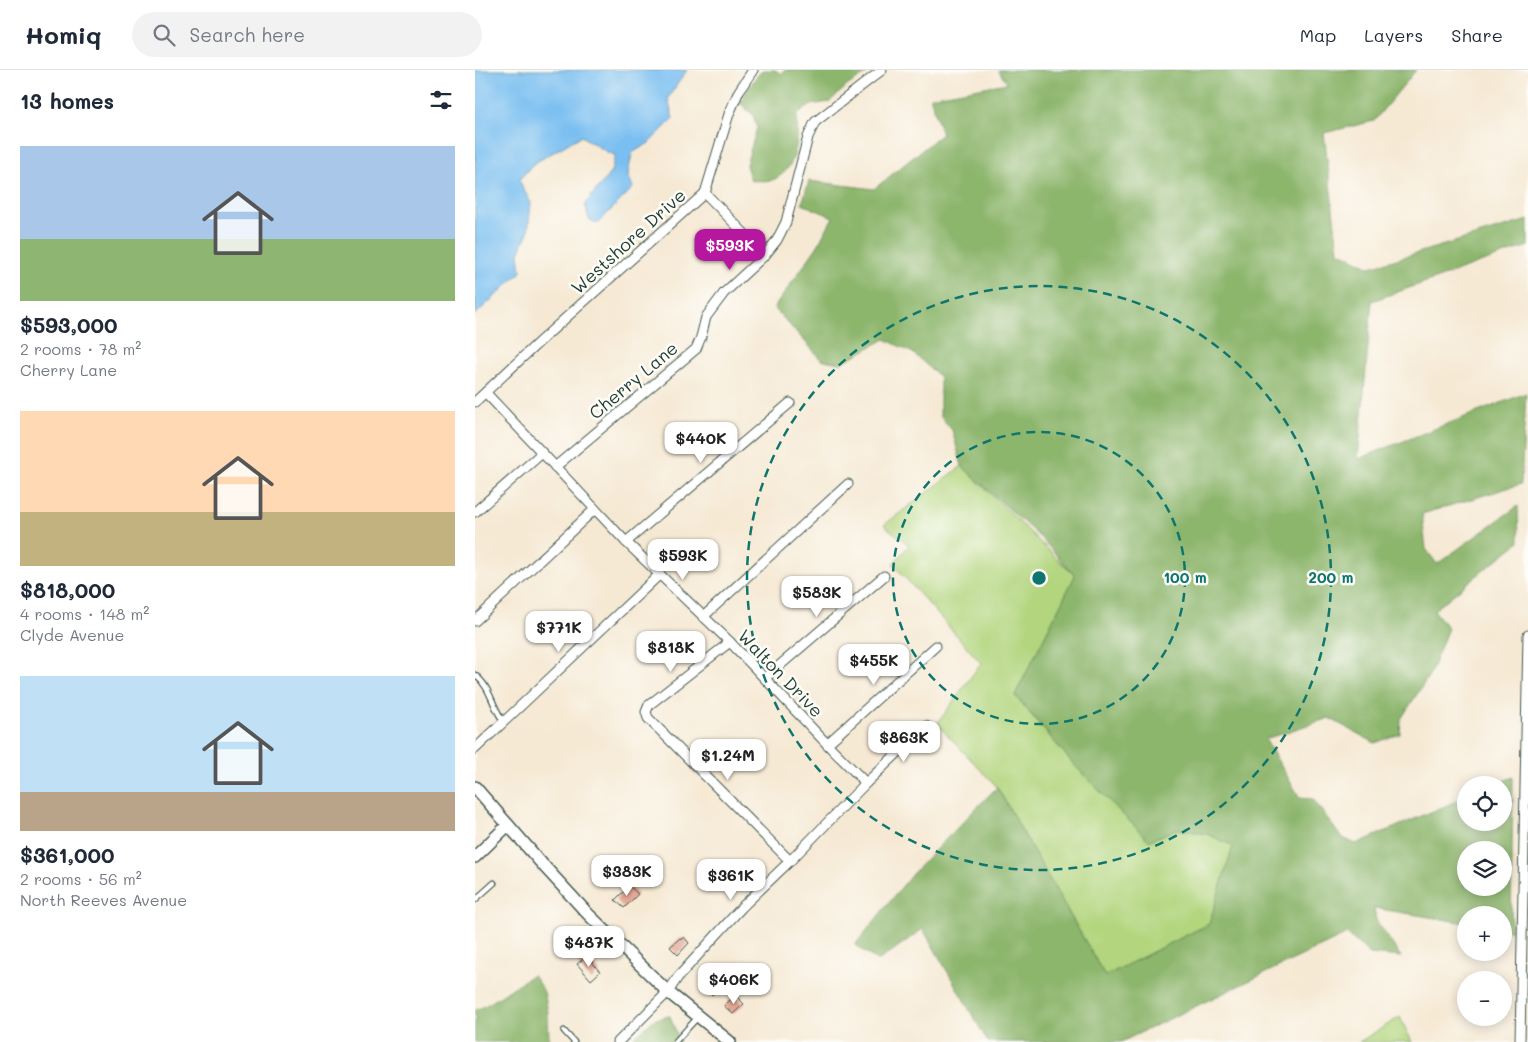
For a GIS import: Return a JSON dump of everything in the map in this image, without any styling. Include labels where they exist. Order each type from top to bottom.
[{"type":"street","name":"Westshore Drive","points":[[475,402],[705,193],[729,114],[739,91],[753,70]]},
{"type":"street","name":"Cherry Lane","points":[[555,467],[696,349],[706,316],[724,293],[765,255],[777,240],[786,222],[808,137],[815,122],[882,70]]},
{"type":"street","points":[[705,193],[765,255]]},
{"type":"street","name":"Walton Drive","points":[[485,393],[626,542],[730,642],[866,783]]},
{"type":"street","points":[[626,542],[790,403]]},
{"type":"street","points":[[475,512],[542,452]]},
{"type":"street","points":[[703,617],[848,484]]},
{"type":"street","points":[[475,621],[595,509]]},
{"type":"street","points":[[475,749],[659,574]]},
{"type":"street","points":[[765,678],[884,576]]},
{"type":"street","points":[[1520,1042],[1528,635]]},
{"type":"street","points":[[730,642],[649,705],[646,712],[648,718],[791,861]]},
{"type":"street","points":[[827,744],[937,646]]},
{"type":"street","points":[[618,1042],[668,992],[714,937],[766,882],[791,861],[866,783],[925,726]]},
{"type":"street","points":[[475,787],[588,914],[668,992],[723,1040]]},
{"type":"street","points":[[475,857],[508,825]]},
{"type":"lane","points":[[475,675],[480,678],[491,694],[495,711],[503,722]]},
{"type":"lane","points":[[475,900],[495,883]]},
{"type":"lane","points":[[675,1042],[698,1017]]},
{"type":"lane","points":[[563,1031],[574,1042]]},
{"type":"green space","points":[[763,70],[775,70],[782,74],[784,70],[872,70],[848,85],[829,102],[811,105],[797,115],[797,142],[789,167],[775,179],[751,181],[746,165],[757,128],[753,115],[740,103],[756,77]]},
{"type":"green space","points":[[998,70],[1416,70],[1374,121],[1324,133],[1338,251],[1370,267],[1528,220],[1528,246],[1372,301],[1358,459],[1526,393],[1521,484],[1422,514],[1426,549],[1437,564],[1518,506],[1519,542],[1434,610],[1448,628],[1430,674],[1401,719],[1400,734],[1375,743],[1329,718],[1265,739],[1300,798],[1313,799],[1341,837],[1356,844],[1457,801],[1457,831],[1512,831],[1513,777],[1512,854],[1512,841],[1457,841],[1457,896],[1511,896],[1511,906],[1457,906],[1457,922],[1374,908],[1376,920],[1401,957],[1370,954],[1347,934],[1121,1042],[988,1042],[923,929],[878,961],[855,945],[913,873],[997,787],[1105,976],[1209,924],[1233,846],[1207,834],[1177,829],[1149,841],[1076,767],[1015,695],[1075,576],[1043,540],[962,466],[952,430],[940,416],[940,377],[913,353],[885,339],[841,363],[822,360],[774,308],[817,247],[833,217],[802,204],[809,181],[874,189],[942,134],[930,97],[1007,83]]},
{"type":"green space","points":[[962,466],[1075,576],[1015,696],[1076,767],[1149,840],[1177,829],[1207,834],[1234,845],[1209,924],[1105,976],[997,787],[937,724],[981,663],[893,564],[909,545],[884,525]]},
{"type":"green space","points":[[533,975],[544,992],[548,1012],[549,1042],[475,1042],[475,1010],[490,1003]]},
{"type":"green space","points":[[670,1016],[680,1042],[628,1042],[655,1019]]},
{"type":"green space","points":[[1400,1017],[1412,1042],[1359,1042]]},
{"type":"water","points":[[475,70],[687,70],[668,98],[673,119],[649,143],[632,153],[628,174],[633,188],[597,224],[589,219],[585,204],[611,172],[615,155],[581,136],[533,164],[519,180],[531,203],[528,232],[519,253],[521,272],[475,315]]},
{"type":"building","points":[[629,886],[638,894],[624,908],[615,900]]},
{"type":"building","points":[[684,937],[689,943],[678,955],[670,947],[680,938]]},
{"type":"building","points":[[587,956],[600,972],[591,980],[577,964]]},
{"type":"building","points":[[719,973],[726,980],[712,995],[702,986],[713,974],[716,977]]},
{"type":"building","points":[[735,995],[744,1004],[733,1014],[724,1006]]}]
